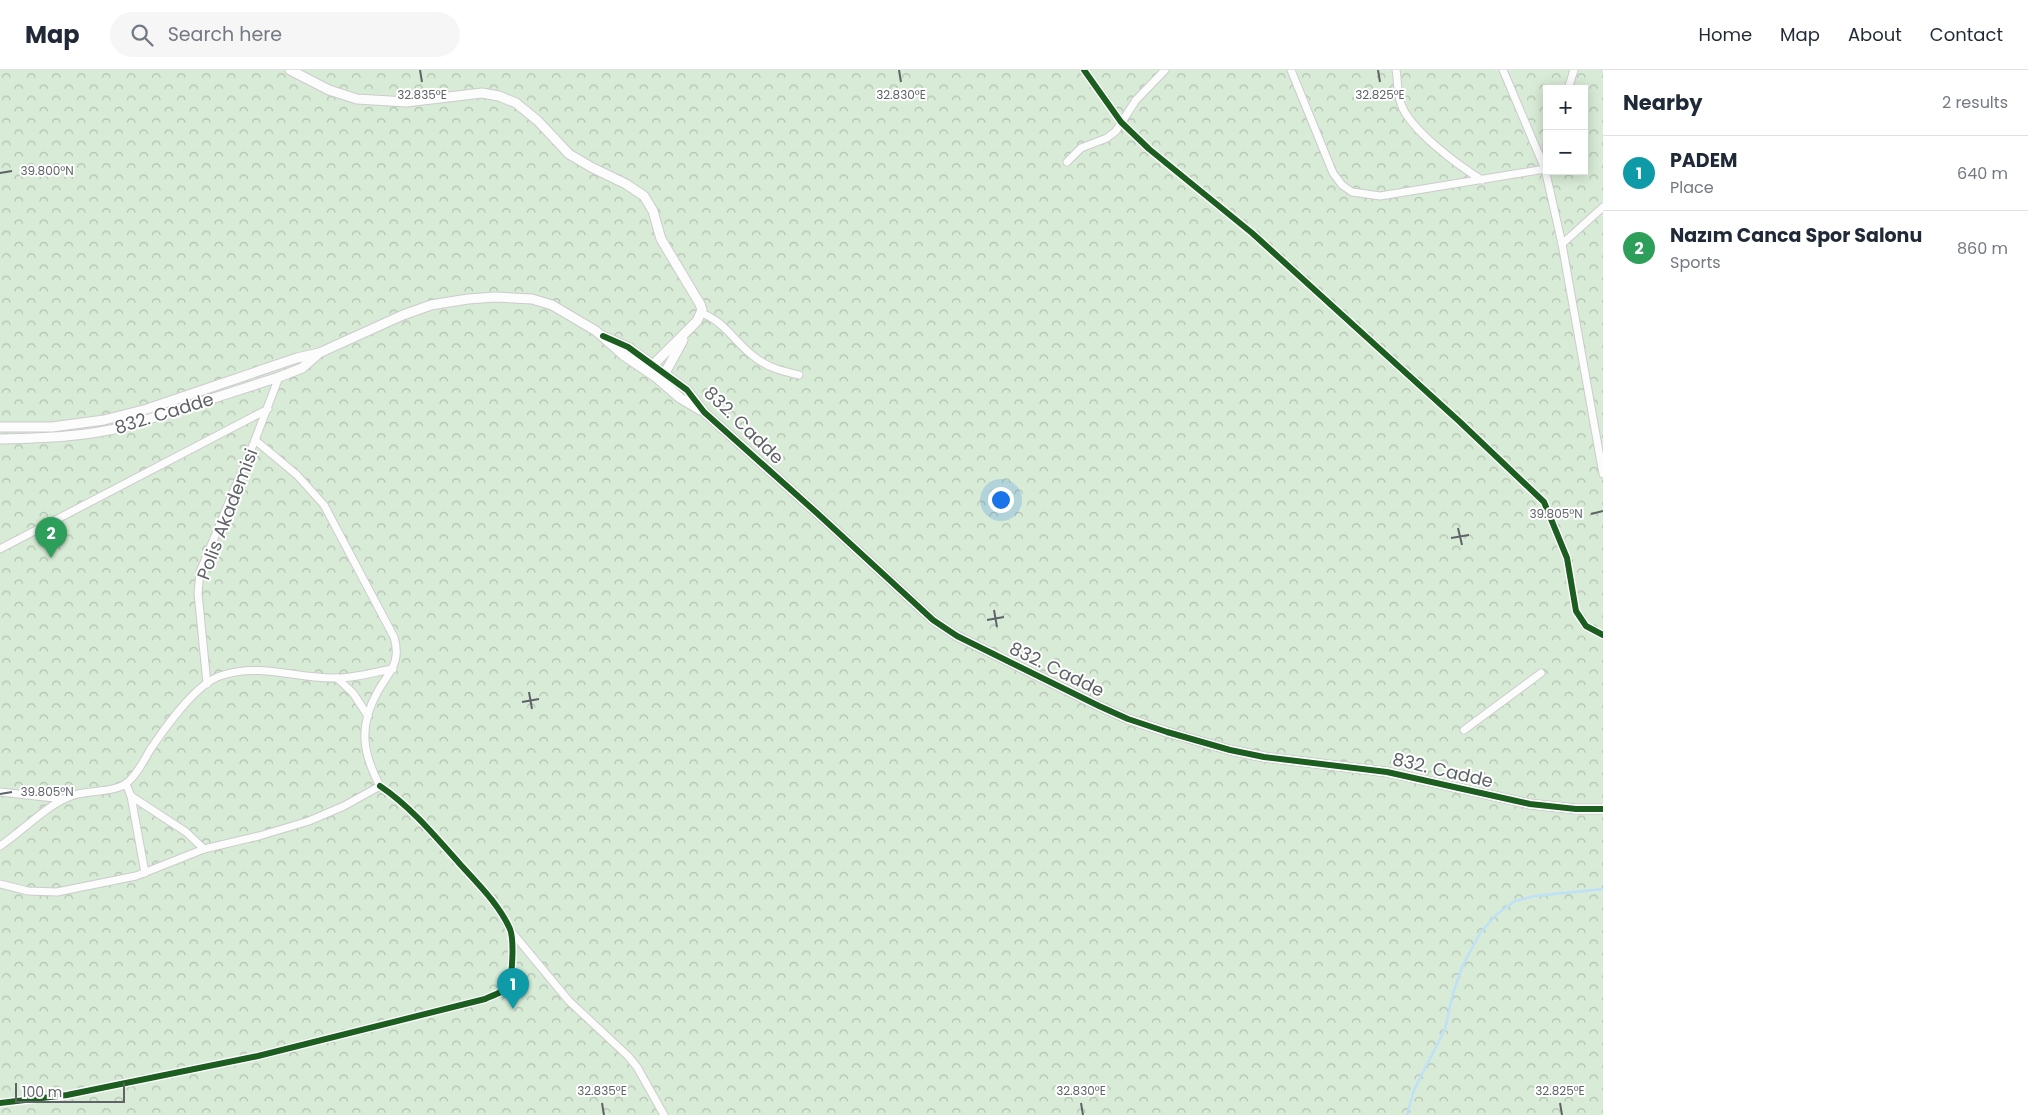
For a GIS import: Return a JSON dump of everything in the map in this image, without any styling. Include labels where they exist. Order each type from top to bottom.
[{"type":"street","points":[[290,70],[329,90],[358,99],[406,102],[482,93],[499,96],[516,103],[538,121],[569,154],[626,184],[644,196],[654,211],[661,239],[700,304],[701,312],[697,321],[654,364],[657,375]]},
{"type":"street","points":[[1084,70],[1121,122],[1149,149],[1259,239],[1460,422],[1544,502],[1567,558],[1576,611],[1586,626],[1603,635]]},
{"type":"street","points":[[1067,162],[1080,148],[1107,138],[1116,131],[1136,100],[1165,70]]},
{"type":"street","points":[[1291,70],[1333,173],[1342,185],[1352,192],[1380,196],[1543,169]]},
{"type":"street","points":[[1396,70],[1400,103],[1411,121],[1460,167],[1482,180]]},
{"type":"street","points":[[1503,70],[1543,164]]},
{"type":"street","points":[[1569,85],[1574,70]]},
{"type":"street","points":[[1546,175],[1562,244],[1603,474]]},
{"type":"street","points":[[1562,244],[1603,207]]},
{"type":"street","name":"832. Cadde","points":[[0,427],[52,427],[104,420],[146,409],[297,358],[319,353],[416,309],[468,299],[520,298],[542,301],[603,336],[628,347],[654,364],[657,375]]},
{"type":"street","points":[[701,312],[713,317],[752,355],[773,369],[799,376]]},
{"type":"street","points":[[657,375],[686,333]]},
{"type":"street","name":"832. Cadde","points":[[603,336],[622,355],[657,375],[680,398],[704,412],[933,620],[957,636],[1099,706],[1128,719],[1167,732],[1264,758],[1387,772],[1530,804],[1576,809],[1603,809]]},
{"type":"street","name":"832. Cadde","points":[[0,439],[54,437],[103,432],[162,416],[279,377],[302,368],[319,353]]},
{"type":"street","name":"Polis Akademisi","points":[[207,684],[198,593],[199,578],[268,409],[279,377]]},
{"type":"street","points":[[0,548],[268,409]]},
{"type":"street","points":[[255,440],[302,480],[327,510],[391,630],[397,652],[393,669],[376,694],[368,716],[365,745],[370,767],[380,786],[402,803],[440,842],[482,888],[511,930],[569,1001],[628,1056],[646,1082],[664,1115]]},
{"type":"street","points":[[0,846],[64,799],[78,793],[116,788],[126,784],[136,774],[159,736],[174,717],[207,684],[219,676],[257,670],[337,678],[393,669]]},
{"type":"street","points":[[1464,730],[1541,673]]},
{"type":"street","points":[[337,678],[353,693],[368,716]]},
{"type":"street","points":[[126,784],[131,796],[146,873]]},
{"type":"street","points":[[0,884],[28,892],[57,892],[146,873],[204,849],[259,836],[309,821],[344,806],[380,786]]},
{"type":"street","points":[[0,792],[64,799]]},
{"type":"street","points":[[131,796],[186,832],[204,849]]},
{"type":"street","points":[[0,1103],[67,1095],[258,1056],[485,999],[503,991],[508,985],[512,960],[511,930]]},
{"type":"green space","points":[[0,70],[1603,70],[1603,1115],[0,1115]]},
{"type":"waterway","points":[[1407,1115],[1414,1090],[1445,1029],[1453,993],[1463,965],[1480,933],[1497,914],[1515,901],[1535,896],[1603,889]]},
{"type":"cycle path","points":[[1084,70],[1121,122],[1149,149],[1252,233],[1460,422],[1544,502],[1567,558],[1576,611],[1586,626],[1603,635]]},
{"type":"cycle path","points":[[603,336],[628,347],[687,390],[704,412],[933,620],[957,636],[1099,706],[1128,719],[1167,732],[1230,750],[1264,757],[1387,772],[1530,804],[1576,809],[1603,809]]},
{"type":"cycle path","points":[[0,1103],[67,1095],[258,1056],[485,999],[503,990],[510,980],[512,941],[510,929],[500,911],[487,894],[412,812],[380,786]]},
{"type":"place","name":"Nazım Canca Spor Salonu","points":[[51,558]]},
{"type":"place","name":"PADEM","points":[[513,1009]]}]
